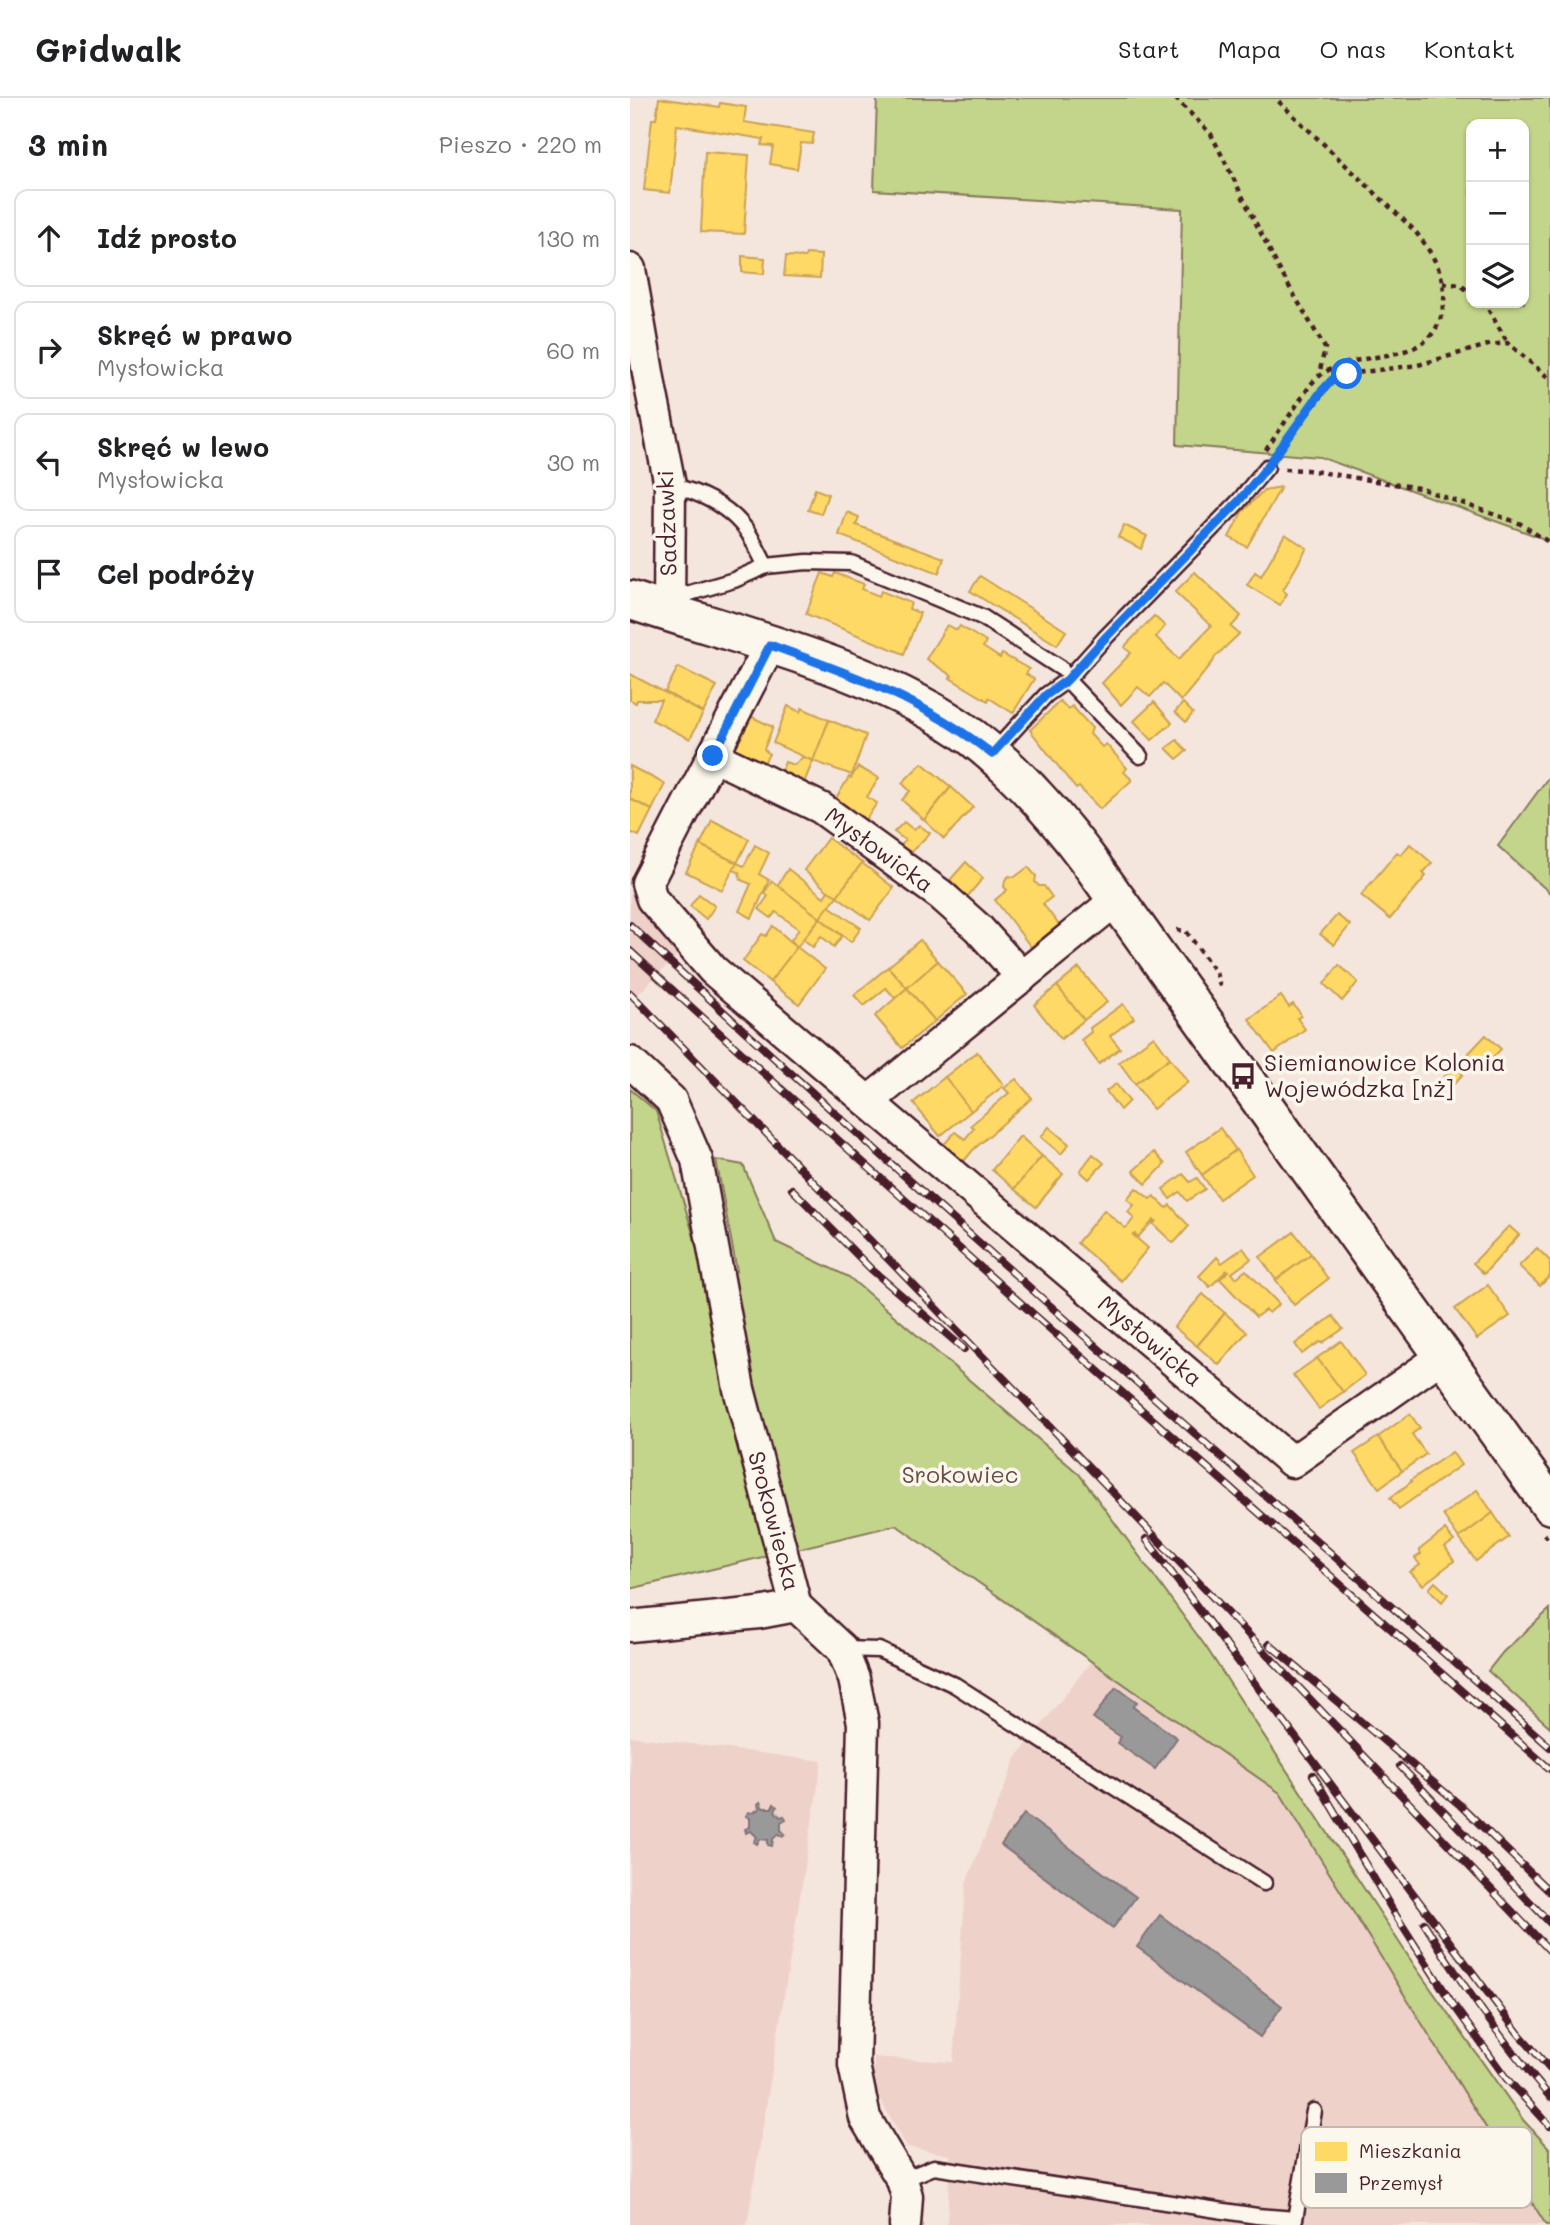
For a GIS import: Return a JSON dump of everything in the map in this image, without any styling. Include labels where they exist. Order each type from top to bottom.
[{"type":"street","name":"Sadzawki","points":[[630,269],[670,485],[669,603]]},
{"type":"street","points":[[630,600],[669,603],[770,645],[860,677],[921,706],[955,726],[1015,774],[1051,813],[1116,900],[1550,1505]]},
{"type":"street","name":"Mysłowicka","points":[[770,645],[647,883],[652,899],[713,970],[1292,1462],[1443,1356]]},
{"type":"street","name":"Mysłowicka","points":[[713,756],[821,808],[941,895],[978,928],[1021,977]]},
{"type":"street","points":[[869,1101],[1116,900]]},
{"type":"street","name":"Srokowiecka","points":[[630,1062],[671,1100],[697,1160],[739,1389],[796,1606],[842,1649],[854,1679],[863,1723],[854,2065],[865,2118],[902,2180],[907,2196],[905,2225]]},
{"type":"street","points":[[630,1626],[759,1613],[796,1606]]},
{"type":"lane","points":[[992,754],[1064,674],[1104,639],[1238,502],[1263,463]]},
{"type":"lane","points":[[670,485],[695,491],[733,516],[747,531],[766,566]]},
{"type":"lane","points":[[669,603],[766,566],[807,562],[851,563],[982,617],[1064,674],[1140,756]]},
{"type":"lane","points":[[842,1649],[879,1650],[955,1685],[1265,1882]]},
{"type":"lane","points":[[1311,2127],[1314,2111]]},
{"type":"lane","points":[[902,2180],[934,2167],[1257,2216],[1295,2219],[1301,2185]]},
{"type":"path","points":[[1175,98],[1210,134],[1279,269],[1325,348],[1319,376]]},
{"type":"path","points":[[1263,463],[1273,442],[1319,376],[1348,362],[1419,346],[1431,336],[1439,321],[1444,302],[1443,283],[1433,258],[1414,230],[1275,98]]},
{"type":"path","points":[[1443,283],[1461,285],[1466,290]]},
{"type":"path","points":[[1487,308],[1508,343],[1550,379]]},
{"type":"path","points":[[1263,463],[1332,380],[1347,374],[1418,365],[1488,345],[1508,343]]},
{"type":"path","points":[[1263,463],[1419,488],[1519,523],[1550,543]]},
{"type":"shaded area","points":[[630,889],[683,950],[630,1002]]},
{"type":"shaded area","points":[[1091,1661],[1280,1793],[1486,2127],[1301,2127],[1301,2208],[1532,2208],[1532,2202],[1546,2225],[947,2225],[950,2155],[907,2147],[873,2087],[874,2057],[953,2062],[966,1883],[1016,1758]]},
{"type":"shaded area","points":[[630,1736],[822,1761],[747,2225],[630,2225]]},
{"type":"green space","points":[[877,98],[1550,98],[1550,541],[1320,457],[1177,445],[1182,209],[874,190]]},
{"type":"green space","points":[[1550,775],[1550,893],[1498,846]]},
{"type":"green space","name":"Srokowiec","points":[[630,1089],[656,1111],[701,1260],[737,1271],[716,1160],[743,1165],[776,1242],[849,1277],[1079,1474],[1206,1647],[1414,1965],[1530,2127],[1486,2127],[1280,1793],[896,1525],[630,1589]]},
{"type":"green space","points":[[1550,1609],[1550,1727],[1488,1671],[1503,1652]]},
{"type":"green space","points":[[1532,2130],[1550,2149],[1550,2225],[1546,2225],[1532,2202]]},
{"type":"building: Mieszkania","points":[[659,98],[719,107],[720,103],[746,107],[744,122],[814,133],[812,144],[801,143],[797,169],[770,164],[773,146],[761,145],[763,139],[677,125],[670,193],[644,190],[652,119],[656,119]]},
{"type":"building: Mieszkania","points":[[705,152],[749,155],[744,234],[701,232]]},
{"type":"building: Mieszkania","points":[[806,254],[821,255],[820,278],[784,276],[786,256],[805,257]]},
{"type":"building: Mieszkania","points":[[742,256],[765,258],[764,274],[742,272]]},
{"type":"building: Mieszkania","points":[[1281,487],[1247,547],[1229,537],[1242,512],[1264,490]]},
{"type":"building: Mieszkania","points":[[815,489],[828,494],[821,514],[808,510]]},
{"type":"building: Mieszkania","points":[[847,512],[859,517],[856,525],[944,558],[939,573],[839,535]]},
{"type":"building: Mieszkania","points":[[1124,525],[1147,536],[1141,549],[1118,537]]},
{"type":"building: Mieszkania","points":[[1285,534],[1307,548],[1283,590],[1287,594],[1280,605],[1247,585],[1255,572],[1261,576]]},
{"type":"building: Mieszkania","points":[[1195,572],[1241,616],[1231,627],[1239,634],[1215,657],[1181,701],[1163,683],[1150,697],[1138,687],[1121,705],[1102,683],[1131,653],[1125,648],[1126,645],[1154,616],[1165,626],[1156,637],[1179,659],[1211,626],[1175,592]]},
{"type":"building: Mieszkania","points":[[822,573],[833,577],[835,573],[864,584],[862,589],[879,596],[881,591],[911,603],[909,609],[920,613],[904,654],[806,614]]},
{"type":"building: Mieszkania","points":[[980,576],[1066,631],[1057,645],[970,591]]},
{"type":"building: Mieszkania","points":[[947,625],[957,630],[960,626],[986,642],[983,647],[1000,658],[1002,654],[1029,669],[1026,674],[1034,679],[1013,713],[950,678],[952,676],[926,659]]},
{"type":"building: Mieszkania","points":[[678,667],[717,686],[703,713],[665,692]]},
{"type":"building: Mieszkania","points":[[630,674],[703,713],[690,739],[652,720],[661,700],[637,700],[636,703],[630,700]]},
{"type":"building: Mieszkania","points":[[1060,701],[1068,709],[1072,706],[1092,728],[1090,734],[1102,747],[1106,744],[1127,768],[1124,772],[1132,780],[1100,809],[1079,787],[1076,789],[1030,730]]},
{"type":"building: Mieszkania","points":[[1154,702],[1172,723],[1152,740],[1134,721]]},
{"type":"building: Mieszkania","points":[[1183,703],[1193,713],[1186,722],[1175,712]]},
{"type":"building: Mieszkania","points":[[788,706],[800,712],[802,708],[829,720],[813,761],[773,743]]},
{"type":"building: Mieszkania","points":[[744,713],[773,727],[764,749],[769,754],[759,772],[725,751]]},
{"type":"building: Mieszkania","points":[[829,720],[866,735],[852,775],[813,761]]},
{"type":"building: Mieszkania","points":[[1177,740],[1187,751],[1177,759],[1166,748]]},
{"type":"building: Mieszkania","points":[[803,757],[813,761],[801,790],[777,781],[785,762],[794,765]]},
{"type":"building: Mieszkania","points":[[922,763],[951,787],[924,820],[902,800],[910,791],[902,783]]},
{"type":"building: Mieszkania","points":[[630,766],[665,784],[652,810],[630,799]]},
{"type":"building: Mieszkania","points":[[858,767],[879,778],[867,797],[877,803],[864,822],[832,805]]},
{"type":"building: Mieszkania","points":[[951,787],[973,807],[944,839],[924,820]]},
{"type":"building: Mieszkania","points":[[630,799],[652,810],[639,836],[630,832]]},
{"type":"building: Mieszkania","points":[[712,820],[749,839],[737,863],[700,845]]},
{"type":"building: Mieszkania","points":[[904,822],[914,830],[919,825],[930,833],[908,855],[899,848],[905,840],[894,832]]},
{"type":"building: Mieszkania","points":[[828,838],[862,863],[837,896],[804,870]]},
{"type":"building: Mieszkania","points":[[1410,844],[1432,863],[1423,873],[1426,876],[1390,919],[1361,895],[1397,852],[1401,855]]},
{"type":"building: Mieszkania","points":[[700,845],[737,863],[722,890],[686,872]]},
{"type":"building: Mieszkania","points":[[755,845],[769,853],[759,874],[769,880],[752,918],[739,911],[751,884],[741,880],[739,872],[733,870],[737,863],[744,866]]},
{"type":"building: Mieszkania","points":[[966,862],[983,878],[967,897],[950,880]]},
{"type":"building: Mieszkania","points":[[862,863],[894,888],[870,920],[837,896]]},
{"type":"building: Mieszkania","points":[[1028,867],[1036,876],[1035,882],[1044,886],[1052,897],[1043,904],[1059,925],[1031,947],[995,900],[1007,890],[1004,887],[1005,880],[1009,876],[1015,877]]},
{"type":"building: Mieszkania","points":[[788,869],[824,897],[828,891],[837,896],[820,918],[777,886]]},
{"type":"building: Mieszkania","points":[[772,881],[820,918],[797,947],[791,940],[799,929],[776,912],[771,918],[759,909],[768,896],[764,893]]},
{"type":"building: Mieszkania","points":[[699,894],[715,906],[706,919],[690,906]]},
{"type":"building: Mieszkania","points":[[829,906],[861,928],[851,942],[820,918]]},
{"type":"building: Mieszkania","points":[[1337,915],[1350,925],[1334,945],[1320,934]]},
{"type":"building: Mieszkania","points":[[820,918],[842,936],[834,947],[821,936],[813,947],[803,939]]},
{"type":"building: Mieszkania","points":[[773,926],[797,947],[770,982],[743,961],[762,934],[766,936]]},
{"type":"building: Mieszkania","points":[[920,940],[938,961],[907,988],[888,967]]},
{"type":"building: Mieszkania","points":[[797,947],[825,969],[799,1004],[770,982]]},
{"type":"building: Mieszkania","points":[[938,961],[967,994],[935,1021],[907,988]]},
{"type":"building: Mieszkania","points":[[1339,965],[1358,982],[1342,1001],[1324,984]]},
{"type":"building: Mieszkania","points":[[888,967],[907,988],[895,998],[886,988],[864,1006],[854,995]]},
{"type":"building: Mieszkania","points":[[1079,968],[1107,1002],[1084,1020],[1057,986]]},
{"type":"building: Mieszkania","points":[[1057,986],[1084,1020],[1061,1039],[1034,1005]]},
{"type":"building: Mieszkania","points":[[907,988],[935,1021],[902,1048],[875,1016]]},
{"type":"building: Mieszkania","points":[[1281,996],[1289,1007],[1293,1004],[1300,1013],[1301,1016],[1297,1018],[1305,1029],[1274,1053],[1249,1019]]},
{"type":"building: Mieszkania","points":[[1123,1004],[1134,1018],[1110,1036],[1120,1048],[1099,1064],[1081,1040],[1091,1032],[1090,1028]]},
{"type":"building: Mieszkania","points":[[1486,1035],[1501,1049],[1483,1068],[1468,1054]]},
{"type":"building: Mieszkania","points":[[1154,1036],[1170,1058],[1135,1084],[1119,1062]]},
{"type":"building: Mieszkania","points":[[977,1052],[1003,1084],[971,1111],[945,1077]]},
{"type":"building: Mieszkania","points":[[1170,1058],[1188,1082],[1153,1109],[1135,1084]]},
{"type":"building: Mieszkania","points":[[1455,1065],[1463,1074],[1453,1085],[1444,1077]]},
{"type":"building: Mieszkania","points":[[945,1077],[971,1111],[940,1136],[913,1103]]},
{"type":"building: Mieszkania","points":[[1016,1079],[1032,1098],[973,1150],[960,1166],[940,1149],[955,1132],[965,1139],[974,1128],[971,1125],[1009,1093],[1004,1088]]},
{"type":"building: Mieszkania","points":[[1116,1084],[1129,1101],[1120,1110],[1106,1091]]},
{"type":"building: Mieszkania","points":[[1049,1127],[1069,1144],[1061,1154],[1041,1137]]},
{"type":"building: Mieszkania","points":[[1220,1128],[1236,1150],[1202,1175],[1186,1152]]},
{"type":"building: Mieszkania","points":[[1020,1136],[1042,1156],[1014,1189],[992,1170]]},
{"type":"building: Mieszkania","points":[[1236,1150],[1253,1175],[1219,1199],[1202,1175]]},
{"type":"building: Mieszkania","points":[[1154,1152],[1165,1164],[1146,1184],[1133,1171]]},
{"type":"building: Mieszkania","points":[[1093,1154],[1104,1163],[1089,1179],[1080,1171]]},
{"type":"building: Mieszkania","points":[[1042,1156],[1063,1174],[1036,1207],[1014,1189]]},
{"type":"building: Mieszkania","points":[[1183,1174],[1190,1182],[1197,1178],[1205,1189],[1187,1201],[1180,1192],[1170,1199],[1163,1189]]},
{"type":"building: Mieszkania","points":[[1136,1188],[1150,1199],[1154,1196],[1167,1208],[1170,1205],[1189,1226],[1173,1243],[1153,1224],[1156,1221],[1154,1220],[1138,1237],[1133,1235],[1148,1248],[1121,1281],[1077,1243],[1104,1210],[1125,1228],[1128,1226],[1134,1218],[1128,1212],[1134,1205],[1127,1199]]},
{"type":"building: Mieszkania","points":[[1509,1226],[1519,1235],[1484,1274],[1473,1263]]},
{"type":"building: Mieszkania","points":[[1294,1232],[1311,1254],[1276,1280],[1260,1257]]},
{"type":"building: Mieszkania","points":[[1243,1248],[1251,1259],[1232,1273],[1236,1278],[1246,1270],[1279,1304],[1269,1313],[1265,1310],[1256,1317],[1220,1279],[1229,1271],[1210,1287],[1199,1276],[1217,1257],[1222,1263]]},
{"type":"building: Mieszkania","points":[[1537,1248],[1550,1261],[1550,1276],[1540,1286],[1519,1266]]},
{"type":"building: Mieszkania","points":[[1311,1254],[1328,1279],[1294,1305],[1276,1280]]},
{"type":"building: Mieszkania","points":[[1488,1285],[1510,1316],[1477,1339],[1455,1309]]},
{"type":"building: Mieszkania","points":[[1203,1294],[1225,1313],[1197,1346],[1174,1327]]},
{"type":"building: Mieszkania","points":[[1225,1313],[1247,1332],[1219,1365],[1197,1346]]},
{"type":"building: Mieszkania","points":[[1333,1316],[1343,1329],[1302,1354],[1295,1344]]},
{"type":"building: Mieszkania","points":[[1341,1341],[1365,1375],[1343,1392],[1317,1358]]},
{"type":"building: Mieszkania","points":[[1317,1358],[1343,1392],[1319,1409],[1293,1375]]},
{"type":"building: Mieszkania","points":[[1410,1414],[1420,1428],[1412,1434],[1426,1454],[1402,1471],[1378,1437]]},
{"type":"building: Mieszkania","points":[[1378,1437],[1402,1471],[1379,1488],[1354,1453]]},
{"type":"building: Mieszkania","points":[[1452,1452],[1461,1465],[1399,1509],[1390,1498]]},
{"type":"building: Mieszkania","points":[[1477,1490],[1493,1513],[1459,1538],[1443,1515]]},
{"type":"building: Mieszkania","points":[[1493,1513],[1509,1537],[1476,1561],[1459,1538]]},
{"type":"building: Mieszkania","points":[[1445,1530],[1454,1541],[1445,1547],[1454,1561],[1423,1585],[1410,1572],[1420,1565],[1415,1558],[1421,1554],[1419,1550]]},
{"type":"building: Mieszkania","points":[[1435,1582],[1448,1594],[1442,1602],[1429,1589]]},
{"type":"building: Przemysł","points":[[1116,1687],[1137,1702],[1133,1707],[1177,1738],[1155,1769],[1117,1743],[1121,1737],[1093,1718]]},
{"type":"building: Przemysł","points":[[760,1802],[763,1808],[772,1808],[774,1804],[777,1807],[775,1811],[786,1819],[781,1822],[781,1830],[785,1834],[778,1834],[773,1839],[772,1846],[768,1845],[768,1840],[760,1839],[757,1844],[754,1842],[757,1837],[751,1831],[746,1833],[745,1829],[750,1827],[750,1818],[746,1816],[748,1812],[759,1809]]},
{"type":"building: Przemysł","points":[[1024,1814],[1136,1897],[1113,1928],[1001,1845]]},
{"type":"building: Przemysł","points":[[1160,1915],[1282,2006],[1260,2037],[1137,1947]]},
{"type":"railway","points":[[630,925],[972,1237],[1550,1747]]},
{"type":"railway","points":[[630,951],[973,1260],[1550,1769]]},
{"type":"railway","points":[[630,993],[1023,1398],[1550,1951]]},
{"type":"railway","points":[[792,1189],[871,1269],[964,1349]]},
{"type":"railway","points":[[1146,1539],[1519,2034],[1550,2069]]},
{"type":"railway","points":[[1269,1644],[1460,1805],[1550,1892]]},
{"type":"railway","points":[[1400,1766],[1550,1923]]},
{"type":"railway","points":[[1313,1775],[1393,1911],[1450,2000],[1506,2078],[1550,2126]]},
{"type":"railway","points":[[1424,1923],[1483,2012],[1550,2097]]},
{"type":"place","name":"Siemianowice Kolonia Wojewódzka [nż]","points":[[1243,1076]]},
{"type":"route","points":[[713,756],[770,645],[860,677],[921,706],[947,721],[992,754],[1046,695],[1067,680],[1238,502],[1321,392],[1332,380],[1347,374]]}]
